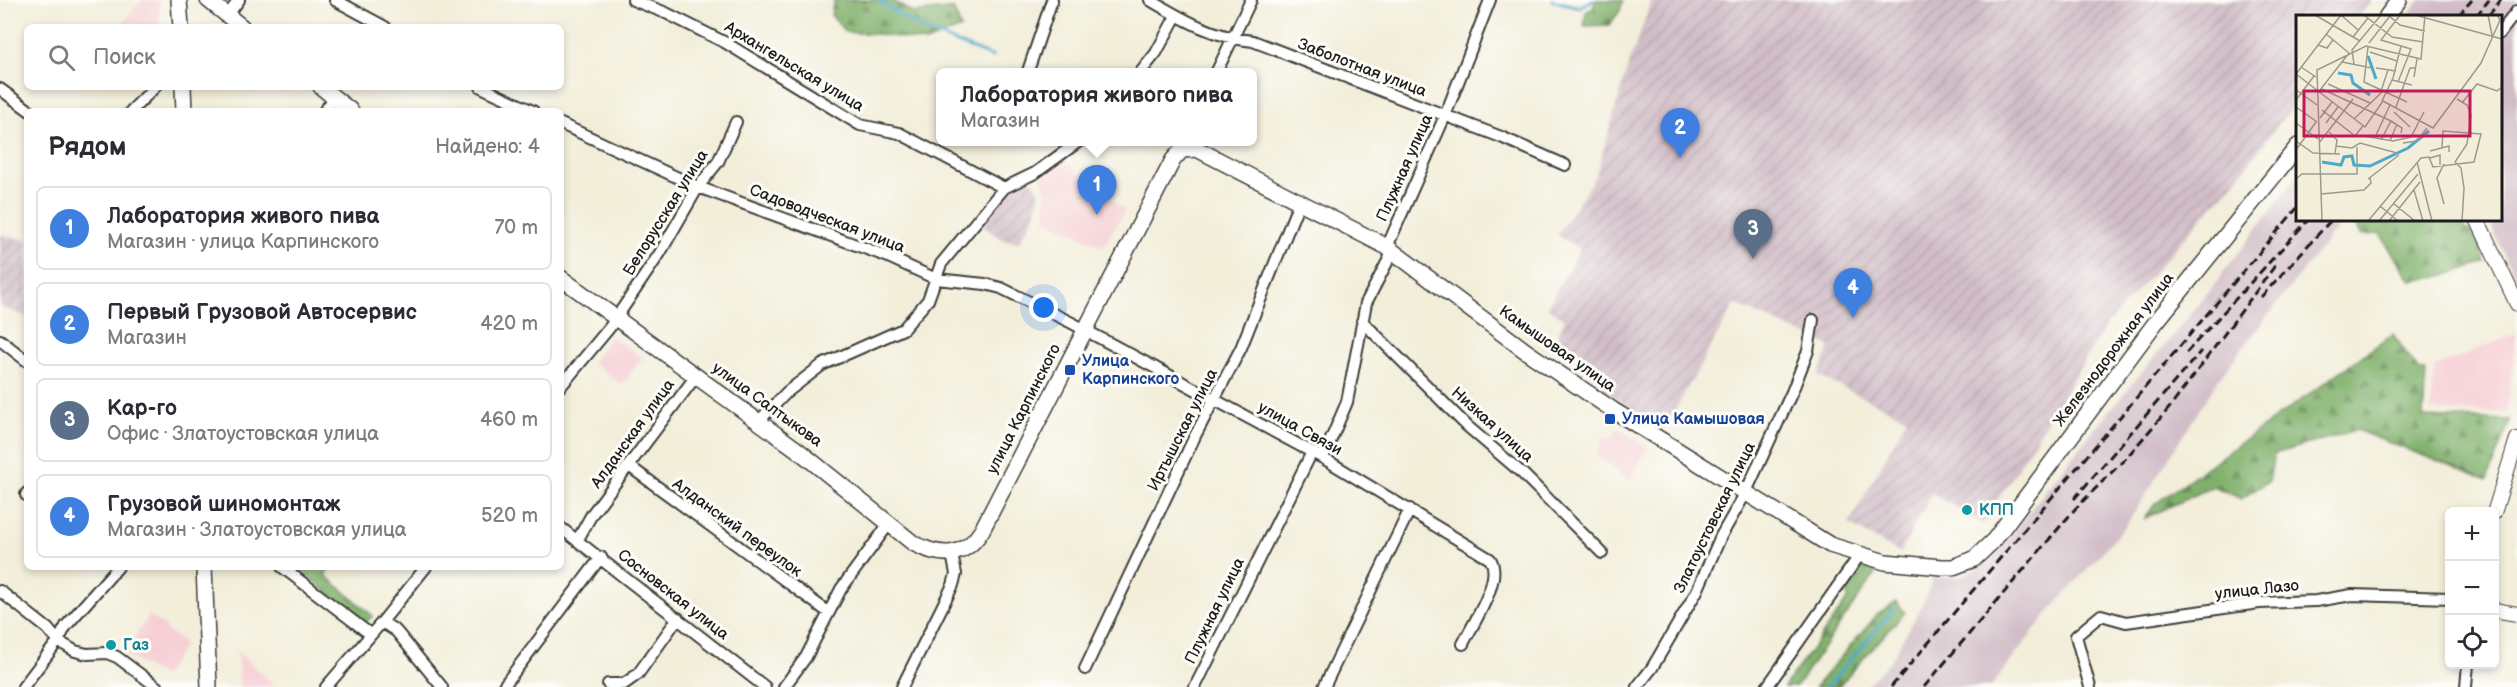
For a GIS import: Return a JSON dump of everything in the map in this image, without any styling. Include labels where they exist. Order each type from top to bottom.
[{"type":"main road","points":[[179,0],[181,24]]},
{"type":"main road","points":[[208,0],[238,24]]},
{"type":"main road","points":[[2388,15],[2399,0]]},
{"type":"main road","points":[[183,90],[184,108]]},
{"type":"main road","points":[[325,90],[347,108]]},
{"type":"main road","name":"Камышовая улица","points":[[1183,146],[1201,150],[1390,249],[1569,381],[1745,494],[1830,544],[1859,556],[1916,566],[1953,567]]},
{"type":"main road","name":"улица Карпинского","points":[[952,554],[973,543],[982,530],[1084,329],[1173,160],[1183,146]]},
{"type":"main road","name":"Железнодорожная улица","points":[[1953,567],[1974,559],[1994,540],[2156,322],[2296,148]]},
{"type":"main road","name":"улица Салтыкова","points":[[564,280],[617,316],[848,488],[888,525],[921,548],[941,554],[952,554]]},
{"type":"main road","points":[[204,570],[209,687]]},
{"type":"street","points":[[227,16],[239,0]]},
{"type":"street","points":[[335,0],[379,24]]},
{"type":"street","name":"Архангельская улица","points":[[633,0],[666,13],[726,43],[860,125],[899,133],[1004,188]]},
{"type":"street","points":[[1029,68],[1052,0]]},
{"type":"street","name":"Заболотная улица","points":[[1150,0],[1163,4],[1176,16],[1232,40],[1253,41],[1565,165]]},
{"type":"street","points":[[1218,68],[1251,0]]},
{"type":"street","name":"Плужная улица","points":[[1323,458],[1347,402],[1362,321],[1373,284],[1390,249],[1445,116],[1490,0]]},
{"type":"street","points":[[2502,30],[2517,11]]},
{"type":"street","points":[[1143,68],[1156,53],[1176,16]]},
{"type":"street","points":[[0,89],[26,108]]},
{"type":"street","points":[[134,108],[152,90]]},
{"type":"street","points":[[488,90],[526,108]]},
{"type":"street","points":[[327,108],[335,98]]},
{"type":"street","name":"Белорусская улица","points":[[564,382],[617,316],[660,253],[698,187],[718,162],[736,122]]},
{"type":"street","name":"Садоводческая улица","points":[[564,125],[698,187],[886,256],[936,279],[985,284],[1000,288],[1084,329]]},
{"type":"street","points":[[758,422],[787,393],[822,365],[903,329],[928,300],[941,264],[1004,188],[1035,173],[1071,146]]},
{"type":"street","name":"Иртышская улица","points":[[1085,669],[1195,436],[1216,399],[1240,348],[1300,201]]},
{"type":"street","points":[[2477,220],[2517,304]]},
{"type":"street","name":"Златоустовская улица","points":[[1637,687],[1652,668],[1697,591],[1721,536],[1745,494],[1792,392],[1808,351],[1813,320]]},
{"type":"street","name":"Низкая улица","points":[[1362,321],[1467,426],[1523,474],[1602,553]]},
{"type":"street","name":"улица Связи","points":[[1084,329],[1323,458],[1484,554],[1495,565],[1492,584],[1463,644]]},
{"type":"street","points":[[0,340],[24,359]]},
{"type":"street","name":"Алданская улица","points":[[577,541],[592,514],[696,376]]},
{"type":"street","points":[[2496,507],[2517,439]]},
{"type":"street","name":"Плужная улица","points":[[1195,687],[1312,452]]},
{"type":"street","name":"Алданский переулок","points":[[629,466],[828,612]]},
{"type":"street","points":[[1392,499],[1400,525]]},
{"type":"street","points":[[1324,687],[1400,525],[1410,509]]},
{"type":"street","points":[[784,687],[806,657],[828,612],[888,525]]},
{"type":"street","name":"Сосновская улица","points":[[564,530],[765,687]]},
{"type":"street","points":[[902,687],[953,585],[956,574],[952,554]]},
{"type":"street","points":[[1767,687],[1859,556]]},
{"type":"street","points":[[503,687],[601,557]]},
{"type":"street","points":[[23,687],[58,642],[66,626],[115,570]]},
{"type":"street","points":[[286,570],[370,634]]},
{"type":"street","points":[[326,687],[424,570]]},
{"type":"street","points":[[0,591],[48,629],[58,642],[87,654],[107,653],[117,657],[157,687]]},
{"type":"street","name":"улица Лазо","points":[[2090,687],[2076,636],[2101,615],[2126,622],[2259,603],[2316,601],[2352,596],[2445,598]]},
{"type":"street","points":[[2499,611],[2517,614]]},
{"type":"street","points":[[608,684],[624,684],[638,674],[678,618]]},
{"type":"street","points":[[382,622],[396,631],[442,687]]},
{"type":"street","points":[[2466,687],[2468,669]]},
{"type":"shaded area","points":[[142,0],[159,0],[160,24],[122,24]]},
{"type":"shaded area","points":[[1652,0],[2372,0],[2361,15],[2296,15],[2296,102],[2232,185],[2108,323],[1983,524],[1932,493],[1900,553],[1849,524],[1907,418],[1818,376],[1830,346],[1735,304],[1664,429],[1598,387],[1609,371],[1556,339],[1565,319],[1547,307],[1580,249],[1557,235],[1596,175],[1626,72]]},
{"type":"shaded area","points":[[2420,0],[2517,0],[2517,282],[2488,220],[2502,220],[2502,15],[2408,15]]},
{"type":"shaded area","points":[[1057,163],[1068,163],[1094,187],[1125,210],[1103,247],[1043,219],[1046,215],[1044,202],[1047,194],[1040,177]]},
{"type":"shaded area","points":[[2296,178],[2296,220],[2343,220],[2222,374],[2127,524],[2043,619],[1991,687],[1865,687],[1891,660],[1925,600],[1933,577],[1958,577],[1983,566],[2004,544],[2083,443],[2203,299]]},
{"type":"shaded area","points":[[1027,179],[1035,183],[1040,193],[1035,215],[1019,242],[1004,240],[981,225],[1008,191]]},
{"type":"shaded area","points":[[0,235],[24,239],[24,316],[0,307]]},
{"type":"shaded area","points":[[2517,333],[2507,413],[2430,411],[2435,367]]},
{"type":"shaded area","points":[[611,336],[642,358],[622,385],[592,362]]},
{"type":"shaded area","points":[[1618,428],[1648,447],[1630,480],[1595,455],[1605,437],[1611,438]]},
{"type":"shaded area","points":[[149,615],[166,627],[165,630],[183,641],[183,647],[164,677],[124,653]]},
{"type":"shaded area","points":[[237,651],[277,687],[240,687]]},
{"type":"green space","points":[[834,0],[892,0],[913,13],[953,8],[961,28],[926,42],[877,34],[845,32],[831,15]]},
{"type":"green space","points":[[1595,0],[1623,0],[1620,11],[1609,25],[1584,26],[1586,12],[1594,6]]},
{"type":"green space","points":[[2357,220],[2454,220],[2476,236],[2485,262],[2447,275],[2411,281],[2380,234],[2361,235]]},
{"type":"green space","points":[[2393,334],[2419,371],[2426,372],[2423,417],[2510,420],[2487,480],[2356,430],[2274,454],[2269,481],[2241,499],[2214,486],[2145,518],[2155,504]]},
{"type":"green space","points":[[1859,566],[1877,571],[1796,687],[1784,687],[1849,598],[1842,588]]},
{"type":"green space","points":[[301,570],[328,570],[325,575],[373,616],[365,623]]},
{"type":"green space","points":[[1896,602],[1905,612],[1838,687],[1815,687],[1877,615]]},
{"type":"waterway","points":[[878,0],[920,28],[993,57]]},
{"type":"waterway","points":[[1552,0],[1579,7],[1593,0]]},
{"type":"waterway","points":[[1827,687],[1894,609]]},
{"type":"railway","points":[[2459,15],[2472,0]]},
{"type":"railway","points":[[2477,15],[2489,0]]},
{"type":"railway","points":[[2489,15],[2501,0]]},
{"type":"railway","points":[[1891,687],[2296,209]]},
{"type":"railway","points":[[2186,353],[2308,220]]},
{"type":"railway","points":[[2261,297],[2331,220]]},
{"type":"railway","points":[[1924,687],[2075,509],[2126,458],[2171,406],[2277,263]]},
{"type":"railway","points":[[2074,499],[2201,351]]},
{"type":"place","name":"Первый Грузовой Автосервис","points":[[1680,158]]},
{"type":"place","name":"Лаборатория живого пива","points":[[1097,215]]},
{"type":"place","name":"Кар-го","points":[[1753,259]]},
{"type":"place","name":"Грузовой шиномонтаж","points":[[1853,318]]},
{"type":"place","name":"Улица Карпинского","points":[[1070,370]]},
{"type":"place","name":"Улица Камышовая","points":[[1610,419]]},
{"type":"place","name":"КПП","points":[[1967,510]]},
{"type":"place","name":"Газ","points":[[111,645]]}]
